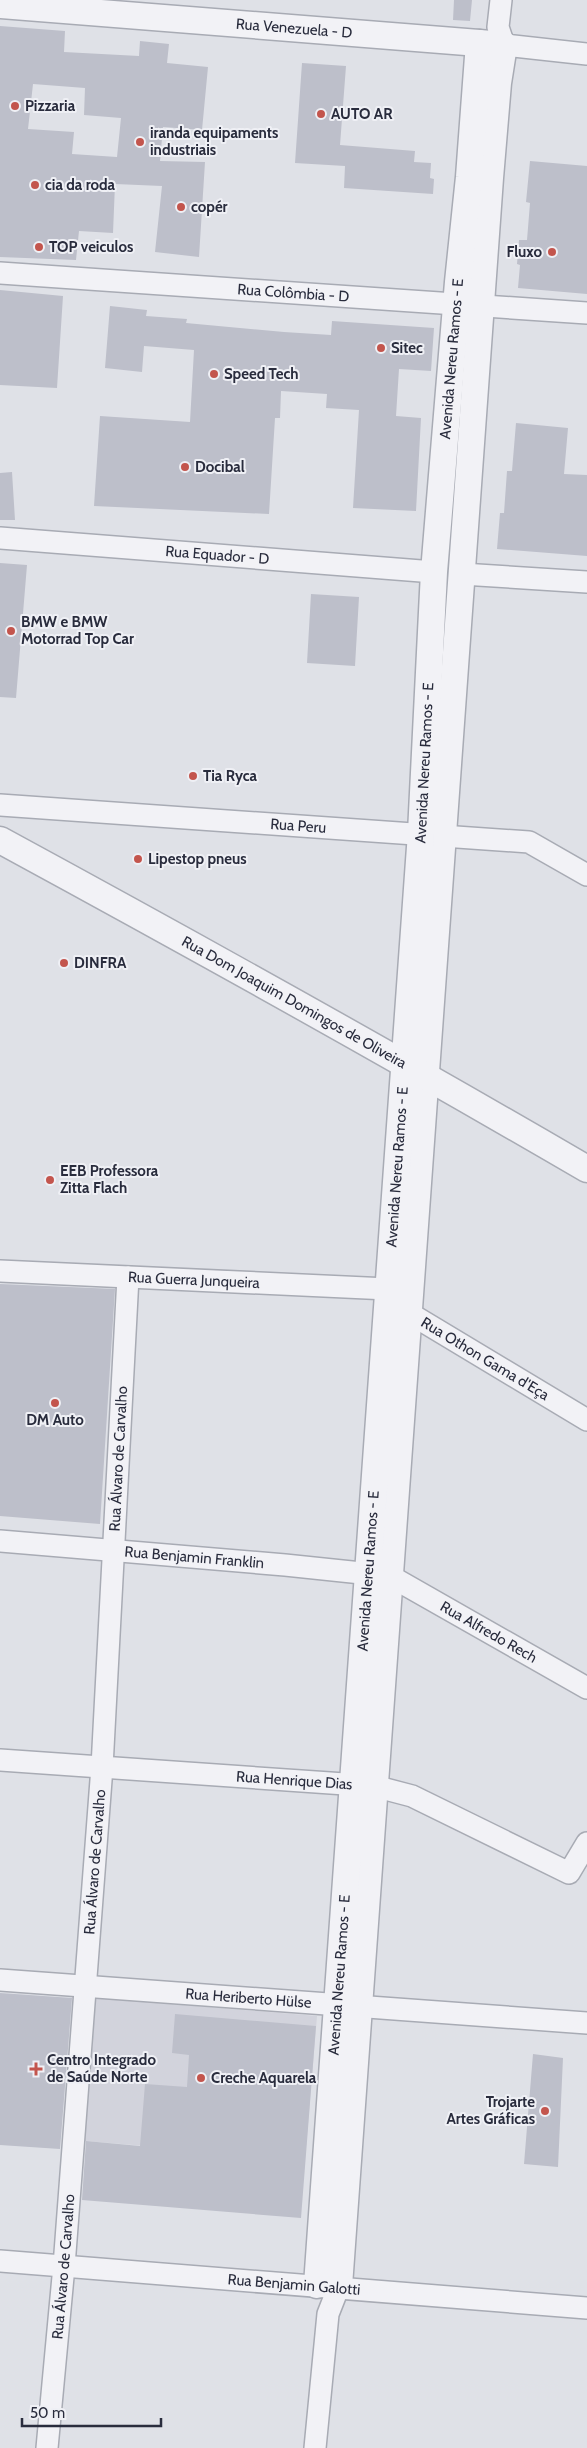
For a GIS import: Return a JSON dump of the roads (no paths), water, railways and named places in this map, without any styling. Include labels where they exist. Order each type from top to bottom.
[{"type":"street","name":"Avenida Nereu Ramos - E","points":[[432,834],[434,572],[468,305],[480,177],[498,83],[494,38],[501,0]]},
{"type":"street","name":"Rua Venezuela - D","points":[[0,5],[494,38],[587,54]]},
{"type":"street","name":"Rua Colômbia - D","points":[[0,273],[587,313]]},
{"type":"street","name":"Avenida Nereu Ramos - E","points":[[315,2448],[328,2314],[328,2286],[337,2147],[379,1576],[408,1313],[406,1195],[432,834],[462,574],[468,305]]},
{"type":"street","name":"Rua Equador - D","points":[[0,538],[434,572]]},
{"type":"street","points":[[462,574],[587,582]]},
{"type":"street","name":"Rua Peru","points":[[0,805],[529,842],[587,874]]},
{"type":"street","name":"Rua Dom Joaquim Domingos de Oliveira","points":[[0,840],[415,1069],[587,1169]]},
{"type":"street","name":"Avenida Nereu Ramos - E","points":[[379,1576],[388,1289],[406,1195]]},
{"type":"street","name":"Rua Guerra Junqueira","points":[[0,1271],[388,1289]]},
{"type":"street","name":"Rua Álvaro de Carvalho","points":[[47,2448],[64,2266],[102,1767],[128,1277]]},
{"type":"street","name":"Rua Othon Gama d'Eça","points":[[388,1289],[408,1313],[587,1420]]},
{"type":"street","name":"Rua Benjamin Franklin","points":[[0,1540],[285,1565],[379,1576]]},
{"type":"street","name":"Rua Alfredo Rech","points":[[379,1576],[587,1688]]},
{"type":"street","name":"Rua Henrique Dias","points":[[0,1760],[363,1785],[412,1796],[569,1873],[587,1843]]},
{"type":"street","name":"Rua Heriberto Hülse","points":[[0,1980],[587,2023]]},
{"type":"street","name":"Rua Benjamin Galotti","points":[[0,2261],[587,2308]]},
{"type":"place","name":"Pizzaria","points":[[15,106]]},
{"type":"place","name":"AUTO AR","points":[[321,114]]},
{"type":"place","name":"iranda equipaments industriais","points":[[140,142]]},
{"type":"place","name":"cia da roda","points":[[35,185]]},
{"type":"place","name":"copér","points":[[181,207]]},
{"type":"place","name":"TOP veiculos","points":[[39,247]]},
{"type":"place","name":"Fluxo","points":[[552,252]]},
{"type":"place","name":"Sitec","points":[[381,348]]},
{"type":"place","name":"Speed Tech","points":[[214,374]]},
{"type":"place","name":"Docibal","points":[[185,467]]},
{"type":"place","name":"BMW e BMW Motorrad Top Car","points":[[11,631]]},
{"type":"place","name":"Tia Ryca","points":[[193,776]]},
{"type":"place","name":"Lipestop pneus","points":[[138,859]]},
{"type":"place","name":"DINFRA","points":[[64,963]]},
{"type":"place","name":"EEB Professora Zitta Flach","points":[[50,1180]]},
{"type":"place","name":"DM Auto","points":[[55,1403]]},
{"type":"place","name":"Centro Integrado de Saúde Norte","points":[[36,2069]]},
{"type":"place","name":"Creche Aquarela","points":[[201,2078]]},
{"type":"place","name":"Trojarte Artes Gráficas","points":[[545,2111]]}]
